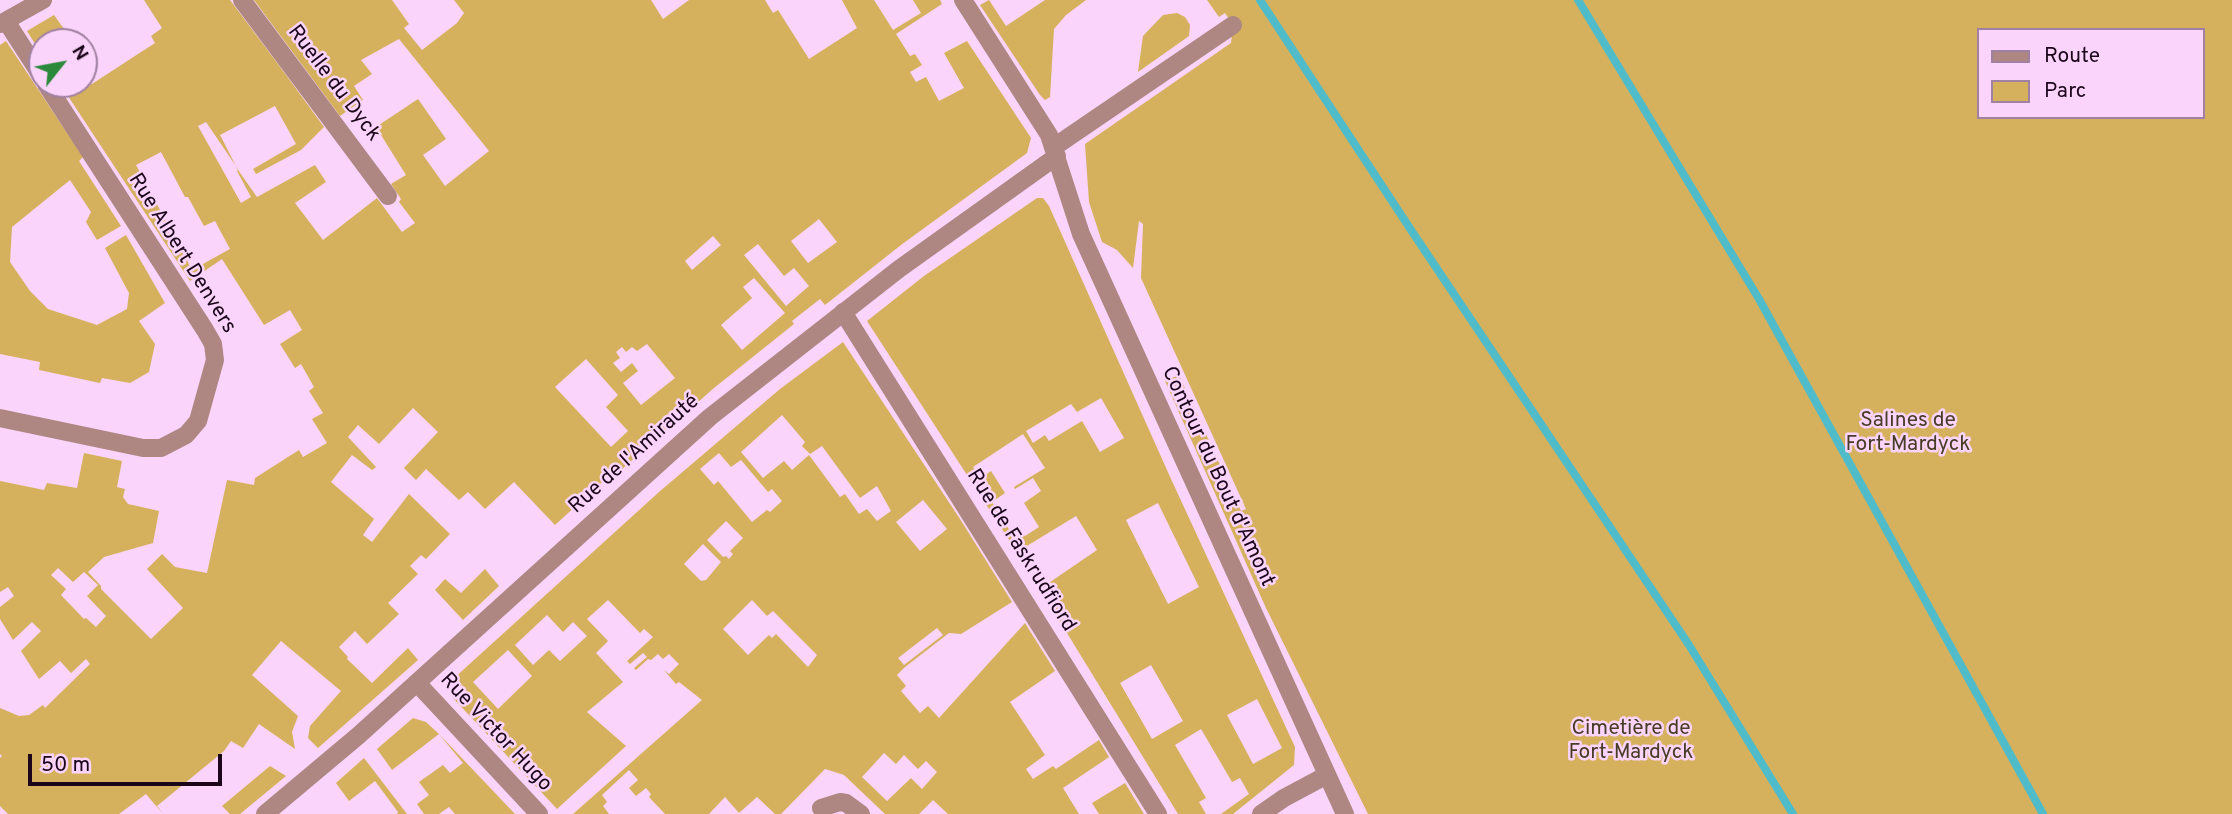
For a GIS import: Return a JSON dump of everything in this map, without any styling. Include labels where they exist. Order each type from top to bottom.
[{"type":"street","points":[[28,57],[3,22],[43,0]]},
{"type":"street","name":"Ruelle du Dyck","points":[[242,0],[388,196]]},
{"type":"street","name":"Contour du Bout d'Amont","points":[[963,0],[1038,114],[1055,151],[1081,234],[1345,814]]},
{"type":"street","name":"Rue de l'Amirauté","points":[[265,814],[322,768],[694,431],[843,312],[1055,151],[1233,25]]},
{"type":"street","name":"Rue Albert Denvers","points":[[0,418],[143,448],[161,448],[186,435],[198,421],[215,360],[213,344],[205,330],[55,98]]},
{"type":"street","name":"Rue de Faskrudfiord","points":[[843,312],[1158,814]]},
{"type":"street","name":"Rue Victor Hugo","points":[[417,683],[539,814]]},
{"type":"street","points":[[1261,814],[1327,775]]},
{"type":"street","points":[[821,808],[840,802],[846,803],[861,814]]},
{"type":"green space","points":[[144,0],[230,0],[324,127],[301,150],[256,174],[253,169],[296,144],[275,106],[220,135],[236,166],[206,122],[198,126],[241,203],[251,197],[238,170],[257,197],[315,165],[326,182],[295,203],[323,240],[377,198],[402,232],[415,223],[399,202],[401,199],[391,184],[406,175],[376,127],[418,99],[446,139],[423,155],[445,186],[489,151],[399,39],[361,60],[372,74],[354,86],[363,100],[340,116],[254,0],[392,0],[409,24],[404,28],[422,50],[457,23],[464,13],[454,0],[651,0],[663,19],[689,0],[765,0],[773,13],[778,10],[809,59],[857,28],[842,0],[874,0],[893,30],[921,13],[913,0],[940,0],[942,4],[896,34],[910,56],[915,54],[922,65],[910,72],[916,82],[926,77],[939,101],[964,88],[944,53],[967,41],[1031,138],[1027,153],[901,245],[825,305],[820,299],[792,321],[794,324],[714,388],[612,478],[609,476],[555,525],[514,482],[485,509],[468,492],[459,500],[426,469],[416,480],[404,468],[438,432],[413,408],[379,444],[358,425],[348,437],[376,467],[372,470],[352,455],[331,482],[374,519],[363,535],[372,542],[409,494],[450,534],[426,559],[421,555],[410,566],[418,574],[388,603],[399,614],[367,644],[355,631],[339,647],[347,659],[372,683],[408,648],[418,660],[318,748],[308,738],[310,726],[341,691],[281,641],[252,675],[298,716],[292,732],[295,749],[259,724],[243,748],[231,741],[224,751],[157,806],[163,814],[146,794],[119,814],[8,814],[0,806],[0,708],[19,716],[29,715],[43,705],[45,708],[90,664],[86,659],[71,673],[60,661],[39,679],[21,651],[41,631],[32,622],[13,640],[0,619],[0,607],[14,596],[8,587],[0,592],[0,481],[44,490],[47,483],[77,488],[84,453],[122,461],[117,487],[125,489],[123,497],[128,504],[159,511],[153,543],[104,557],[88,572],[101,586],[101,589],[151,639],[183,608],[147,569],[162,554],[175,567],[207,573],[227,480],[254,485],[255,478],[299,450],[303,457],[327,443],[312,419],[323,413],[309,391],[314,387],[301,364],[295,368],[280,344],[302,330],[290,310],[264,325],[222,259],[190,281],[69,98],[98,98],[98,80],[155,43],[151,36],[162,28]],"holes":[[[161,152],[204,226],[215,221],[230,249],[192,270],[136,165]],[[819,219],[837,242],[808,263],[791,241]],[[713,236],[721,245],[692,270],[685,261]],[[758,244],[784,276],[794,268],[809,286],[786,306],[744,255]],[[754,278],[785,313],[742,350],[721,325],[752,298],[743,287]],[[647,344],[675,378],[641,405],[623,383],[638,371],[632,363],[621,372],[613,363],[620,358],[616,352],[622,347],[626,352],[632,347],[637,351]],[[586,359],[618,395],[606,407],[628,431],[611,447],[555,387]],[[58,568],[73,582],[84,572],[98,585],[87,596],[106,616],[96,627],[84,619],[61,595],[66,589],[51,575]]]},
{"type":"green space","points":[[989,0],[1006,26],[1045,0],[1086,0],[1066,15],[1054,29],[1050,97],[1045,100],[980,5]]},
{"type":"green space","name":"Salines de Fort-Mardyck","points":[[1207,0],[2232,0],[2232,814],[1368,814],[1266,608],[1165,381],[1179,375],[1241,511],[1246,509],[1141,278],[1143,224],[1139,221],[1133,268],[1117,250],[1102,242],[1089,202],[1085,144],[1231,43],[1233,25],[1225,13],[1219,17]]},
{"type":"green space","points":[[1177,13],[1185,17],[1190,25],[1189,36],[1138,72],[1143,36],[1163,15]]},
{"type":"green space","points":[[54,15],[63,28],[32,28]]},
{"type":"green space","points":[[6,41],[28,74],[28,98],[44,98],[83,157],[79,161],[121,226],[97,240],[86,222],[91,212],[70,180],[12,227],[10,262],[30,291],[48,309],[97,325],[127,309],[129,293],[105,248],[126,235],[165,303],[139,321],[155,344],[149,372],[130,383],[102,378],[100,383],[39,370],[40,362],[0,354],[0,45]]},
{"type":"green space","points":[[1037,198],[1043,198],[1049,206],[1295,747],[1294,765],[1233,814],[1221,814],[1249,794],[1240,778],[1232,782],[1201,729],[1175,745],[1206,798],[1199,802],[1206,814],[1178,814],[1040,589],[1097,550],[1076,516],[1017,552],[867,321],[924,276]],"holes":[[[1101,398],[1124,438],[1100,452],[1082,421],[1049,441],[1045,435],[1033,443],[1026,431],[1071,404],[1077,412]],[[1023,434],[1045,468],[1014,487],[1015,489],[1033,478],[1041,491],[1024,503],[1039,527],[1025,536],[1022,531],[1013,536],[992,502],[1005,493],[991,471],[981,478],[973,467]],[[1158,503],[1199,587],[1168,604],[1126,520]],[[1151,665],[1183,721],[1152,739],[1120,683]],[[1257,699],[1282,748],[1253,764],[1227,715]]]},
{"type":"green space","points":[[843,342],[1012,602],[961,634],[949,633],[905,667],[897,675],[906,686],[901,691],[920,713],[928,706],[939,718],[1025,623],[1055,671],[1010,702],[1045,755],[1026,769],[1033,779],[1053,766],[1056,769],[1099,740],[1109,757],[1063,788],[1079,814],[948,814],[933,800],[919,814],[885,814],[844,775],[825,769],[781,814],[775,814],[757,797],[739,813],[725,797],[709,814],[665,814],[649,797],[651,794],[646,788],[636,796],[629,788],[638,780],[629,770],[602,795],[607,802],[603,806],[609,814],[573,814],[702,700],[679,682],[676,684],[664,670],[669,674],[679,664],[669,654],[663,659],[658,654],[636,670],[634,668],[647,657],[643,653],[630,664],[627,661],[653,637],[644,629],[640,633],[608,600],[587,619],[608,641],[596,653],[623,682],[587,712],[626,746],[557,809],[453,698],[452,680],[659,492],[780,389]],"holes":[[[782,415],[805,442],[802,446],[810,454],[822,446],[860,498],[877,486],[891,511],[877,521],[867,509],[859,514],[845,494],[840,497],[809,455],[792,470],[784,461],[763,478],[741,452]],[[719,453],[731,467],[741,460],[768,492],[772,489],[782,501],[770,512],[767,510],[752,522],[718,481],[714,485],[700,469]],[[923,500],[947,529],[920,551],[896,522]],[[726,521],[743,538],[730,551],[733,554],[729,559],[723,557],[707,540]],[[703,544],[721,562],[706,580],[701,581],[684,564]],[[752,600],[767,616],[773,611],[817,655],[808,667],[776,634],[772,638],[769,635],[748,655],[723,629]],[[547,615],[563,632],[573,622],[587,636],[560,661],[549,650],[533,665],[515,645]],[[937,628],[943,635],[904,665],[898,658]],[[508,650],[532,676],[498,709],[473,682]],[[884,753],[896,764],[904,755],[918,769],[926,761],[937,772],[922,789],[911,778],[887,801],[862,777]]]},
{"type":"green space","points":[[485,569],[499,586],[463,620],[435,590],[445,579],[461,593]]},
{"type":"green space","points":[[413,718],[426,722],[439,734],[392,770],[377,749]]},
{"type":"green space","points":[[439,734],[515,814],[455,814],[449,807],[439,814],[424,814],[417,804],[429,795],[419,782],[443,765],[450,773],[463,763]]},
{"type":"green space","points":[[364,758],[407,814],[397,814],[375,781],[349,801],[336,783]]},
{"type":"green space","points":[[270,766],[286,776],[240,814],[230,814],[222,806]]},
{"type":"green space","points":[[1125,783],[1144,814],[1099,814],[1092,803]]},
{"type":"waterway","points":[[1260,0],[1689,645],[1793,814]]},
{"type":"waterway","points":[[1578,0],[1759,299],[2043,814]]},
{"type":"park label","name":"Cimetière de Fort-Mardyck","points":[[1631,742]]}]
